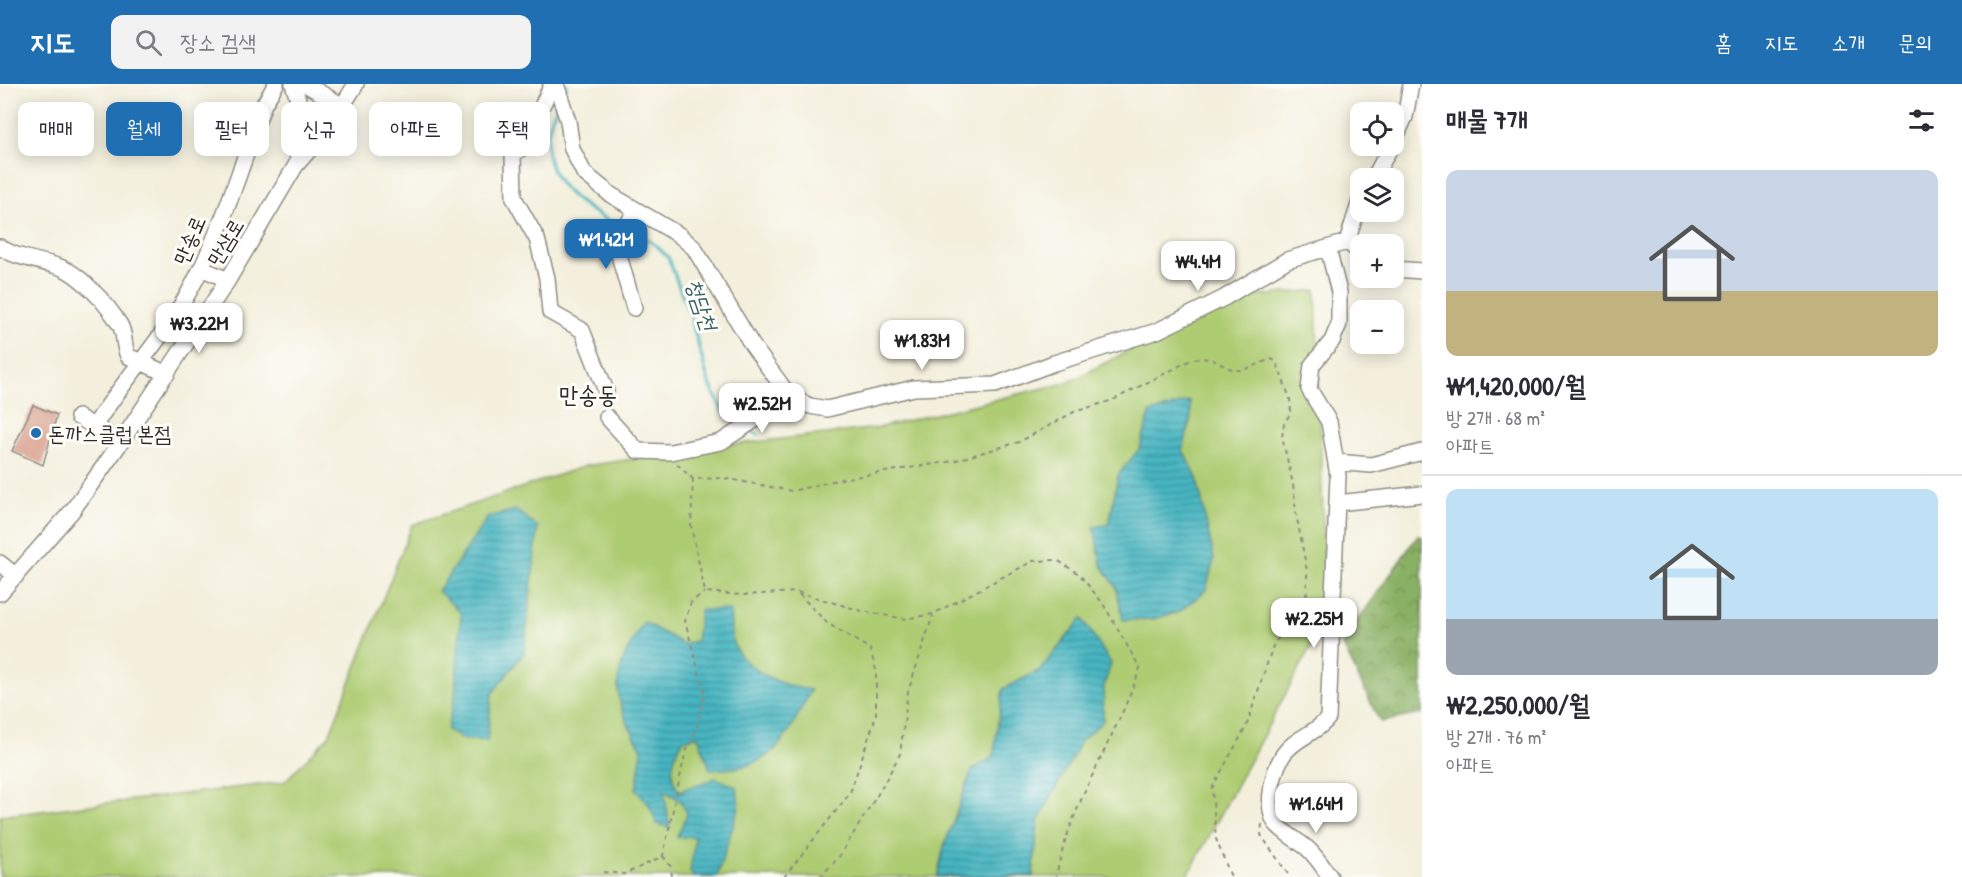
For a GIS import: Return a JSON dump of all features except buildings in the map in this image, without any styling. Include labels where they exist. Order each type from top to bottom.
[{"type":"street","name":"만송로","points":[[93,428],[174,316],[201,268],[264,104],[276,84]]},
{"type":"street","points":[[293,84],[304,118],[296,165]]},
{"type":"street","points":[[305,84],[336,102]]},
{"type":"street","name":"만삼로","points":[[345,102],[356,84]]},
{"type":"street","points":[[1404,119],[1412,84]]},
{"type":"street","points":[[556,86],[564,108],[572,149],[584,173],[628,223],[680,235],[694,248],[753,345],[790,397],[810,406],[827,408],[915,388],[995,385],[1053,363],[1157,331],[1224,298],[1287,260],[1347,242]]},
{"type":"street","points":[[556,86],[524,146],[513,155],[514,198],[537,239],[547,278],[550,312],[582,330],[606,391]]},
{"type":"street","name":"만삼로","points":[[0,593],[72,511],[121,442],[228,280],[296,165],[304,156]]},
{"type":"street","points":[[1347,242],[1353,222]]},
{"type":"street","points":[[628,223],[619,242],[621,259],[634,308]]},
{"type":"street","points":[[0,247],[10,254],[63,268],[81,278],[121,326],[123,346],[128,356],[167,374]]},
{"type":"street","points":[[1329,248],[1339,292],[1339,324],[1332,341],[1312,365],[1310,389],[1329,422],[1336,462],[1337,503],[1328,718],[1320,728],[1298,740],[1283,755],[1272,785],[1270,812],[1276,823],[1309,850],[1329,877]]},
{"type":"street","points":[[201,268],[228,280]]},
{"type":"street","points":[[1404,270],[1422,271]]},
{"type":"street","points":[[607,417],[638,451],[670,452],[721,442],[790,397]]},
{"type":"street","points":[[78,417],[93,428],[121,442]]},
{"type":"street","points":[[1336,462],[1371,465],[1422,453]]},
{"type":"street","points":[[1337,503],[1422,494]]},
{"type":"street","points":[[0,563],[16,576]]},
{"type":"path","points":[[670,452],[673,461],[693,479],[724,478],[792,491],[842,479],[953,461],[1019,442],[1074,412],[1113,400],[1191,360],[1205,357],[1241,370],[1272,359],[1277,363],[1290,399],[1291,412],[1284,424],[1282,437],[1293,484],[1307,571],[1307,593],[1273,646],[1246,727],[1212,788],[1216,839],[1231,877]]},
{"type":"path","points":[[693,479],[691,526],[705,592]]},
{"type":"path","points":[[672,877],[671,867],[663,856],[665,837],[674,814],[685,754],[697,728],[705,694],[686,621],[691,602],[705,592],[742,595],[797,592],[862,611],[905,619],[933,614],[1033,561],[1058,560],[1079,574],[1102,602],[1140,668],[1126,707],[1081,800],[1056,877]]},
{"type":"path","points":[[784,877],[850,793],[876,716],[876,670],[870,649],[827,623],[797,592]]},
{"type":"path","points":[[820,877],[838,857],[900,754],[908,692],[933,614]]},
{"type":"path","points":[[1270,812],[1260,826],[1261,835],[1290,877]]},
{"type":"path","points":[[603,872],[625,874],[663,856]]},
{"type":"green space","points":[[1316,290],[1326,619],[1187,877],[0,877],[0,816],[284,782],[329,736],[412,525],[585,466],[720,446],[877,428],[1069,382],[1227,299]]},
{"type":"green space","points":[[1418,535],[1422,537],[1422,714],[1380,722],[1342,643]]},
{"type":"water","points":[[1190,401],[1191,418],[1183,450],[1197,478],[1214,559],[1206,590],[1179,612],[1153,619],[1123,620],[1116,587],[1101,564],[1094,527],[1109,524],[1118,475],[1140,448],[1150,413]]},
{"type":"water","points":[[516,510],[538,527],[524,653],[492,694],[487,741],[462,739],[447,730],[455,696],[461,613],[438,591],[488,517]]},
{"type":"water","points":[[700,610],[730,610],[733,643],[748,664],[779,682],[811,690],[785,737],[775,749],[749,765],[710,769],[698,736],[683,740],[679,747],[672,772],[679,791],[716,778],[737,787],[739,807],[717,877],[694,877],[690,872],[695,837],[677,837],[687,814],[680,800],[664,791],[670,828],[657,824],[649,805],[636,790],[642,749],[624,714],[619,699],[618,685],[625,657],[644,622],[683,644],[696,641]]},
{"type":"water","points":[[1082,618],[1111,663],[1104,687],[1103,721],[1081,741],[1038,822],[1033,876],[937,877],[944,846],[972,770],[993,757],[1003,689],[1040,670]]},
{"type":"waterway","name":"청담천","points":[[564,93],[567,84]]},
{"type":"waterway","name":"청담천","points":[[557,106],[549,128],[547,148],[550,165],[558,180],[570,194],[585,206],[621,227]]},
{"type":"waterway","name":"청담천","points":[[630,231],[652,242],[668,257],[691,318],[708,380],[722,410],[742,424]]},
{"type":"waterway","name":"청담천","points":[[750,429],[758,435]]},
{"type":"place","name":"돈까스클럽 본점","points":[[36,433]]},
{"type":"district","name":"만송동","points":[[588,394]]}]
